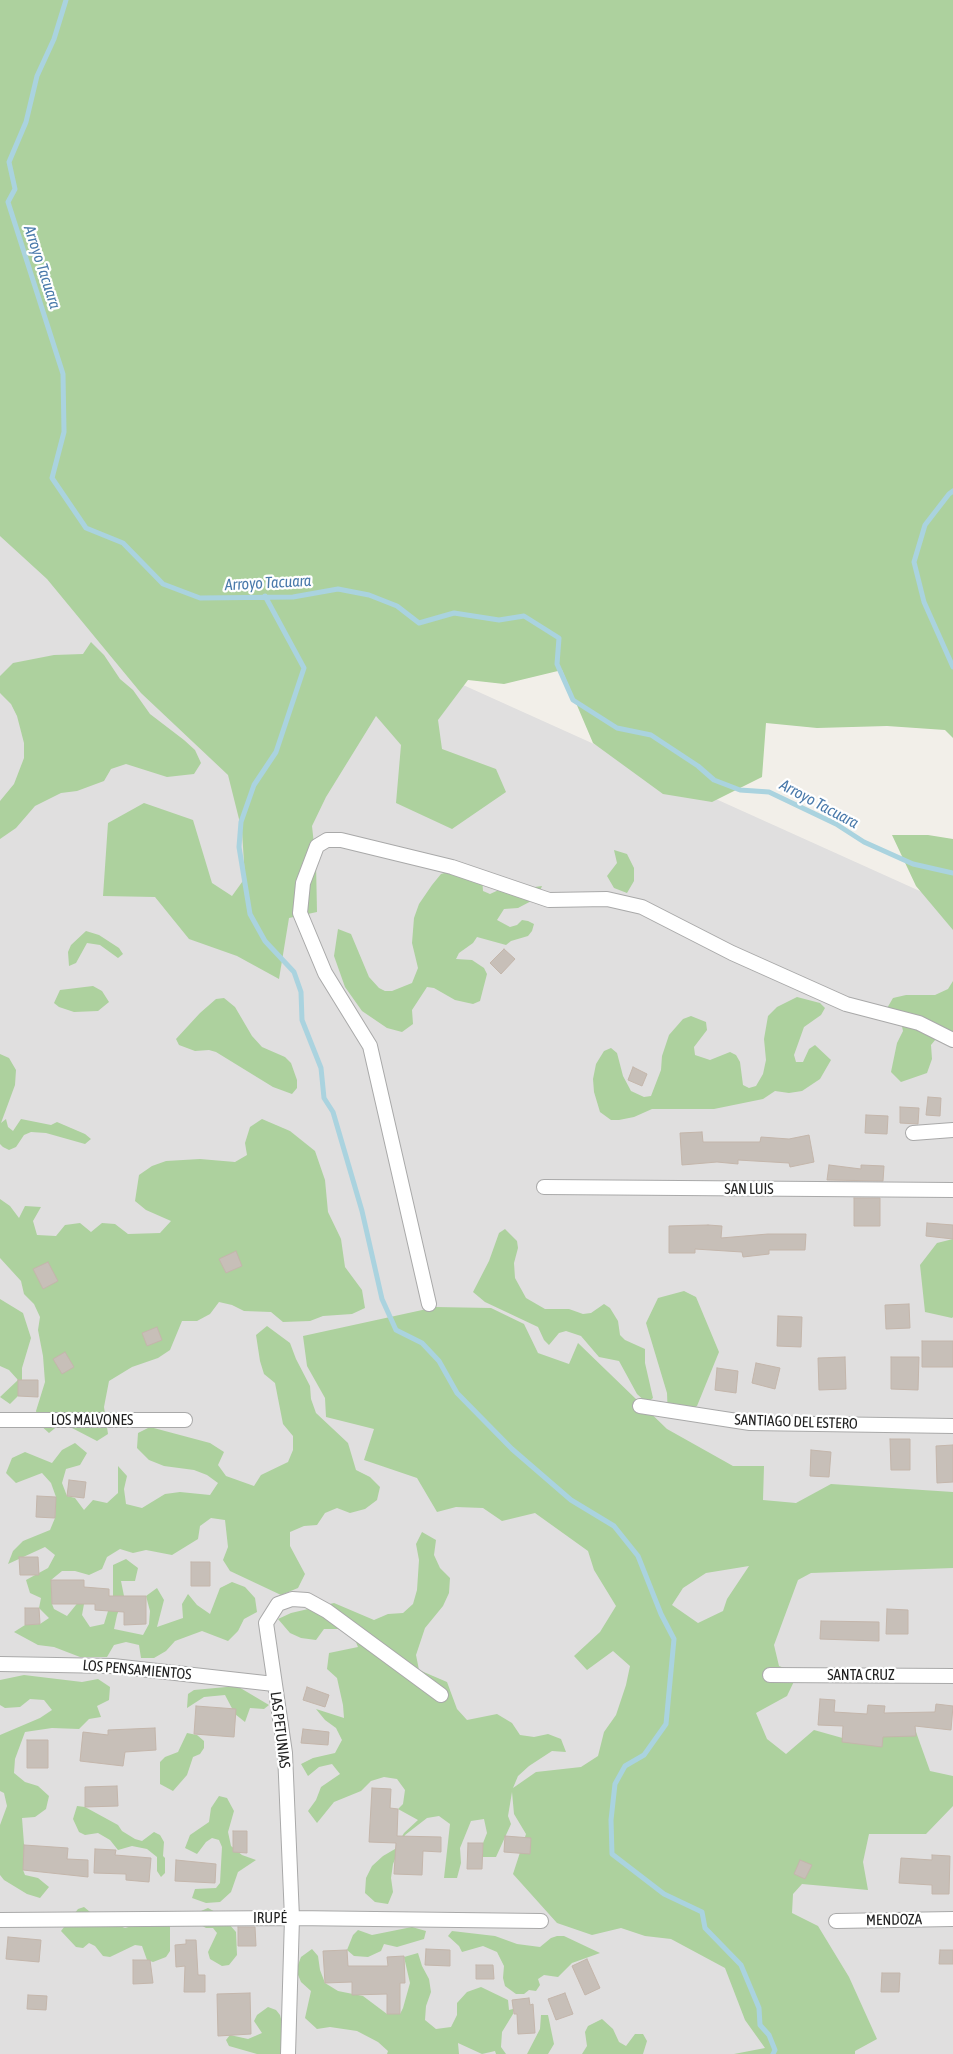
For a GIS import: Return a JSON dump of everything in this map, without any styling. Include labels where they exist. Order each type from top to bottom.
[{"type":"street","points":[[429,1304],[370,1046],[325,973],[300,913],[303,883],[317,846],[327,840],[341,840],[452,867],[549,900],[607,899],[642,907],[732,954],[846,1004],[919,1023],[953,1040]]},
{"type":"street","points":[[913,1133],[953,1130]]},
{"type":"street","name":"SAN LUIS","points":[[544,1187],[953,1190]]},
{"type":"street","name":"SANTIAGO DEL ESTERO","points":[[640,1406],[750,1424],[953,1426]]},
{"type":"street","name":"LOS MALVONES","points":[[0,1420],[184,1420]]},
{"type":"street","name":"LAS PETUNIAS","points":[[288,2054],[292,1918],[285,1753],[266,1623],[278,1604],[292,1599],[307,1600],[327,1611],[441,1695]]},
{"type":"street","name":"LOS PENSAMIENTOS","points":[[0,1664],[113,1666],[274,1684]]},
{"type":"street","name":"SANTA CRUZ","points":[[770,1675],[953,1676]]},
{"type":"street","name":"IRUPÉ","points":[[0,1920],[292,1918],[541,1921]]},
{"type":"street","name":"MENDOZA","points":[[836,1921],[953,1919]]},
{"type":"shaded area","points":[[0,476],[953,906],[953,2054],[0,2054]]},
{"type":"green space","points":[[0,0],[953,0],[953,738],[945,730],[887,726],[817,728],[766,723],[762,777],[712,802],[663,794],[593,743],[562,670],[504,684],[468,680],[438,720],[442,749],[496,769],[506,792],[452,829],[396,803],[401,745],[376,716],[326,797],[312,826],[316,863],[317,912],[289,918],[279,979],[237,956],[189,939],[155,897],[103,896],[108,823],[144,803],[193,820],[212,883],[232,896],[245,878],[242,831],[228,775],[141,693],[47,579],[0,536]]},
{"type":"green space","points":[[91,642],[104,655],[120,679],[133,690],[150,714],[195,750],[201,763],[194,774],[167,777],[126,764],[111,769],[104,781],[77,791],[61,793],[35,806],[16,828],[0,839],[0,801],[14,784],[24,758],[24,743],[17,716],[11,704],[0,693],[0,676],[13,663],[54,655],[83,654]]},
{"type":"green space","points":[[892,835],[928,835],[953,839],[953,930],[916,886]]},
{"type":"green space","points":[[614,850],[627,854],[634,868],[634,881],[627,893],[614,888],[607,876],[617,863]]},
{"type":"green space","points":[[448,872],[482,878],[483,891],[490,894],[503,888],[524,894],[535,887],[542,886],[537,898],[518,908],[504,909],[497,920],[510,927],[517,925],[522,920],[528,921],[534,924],[532,931],[528,936],[511,941],[506,945],[477,937],[473,943],[459,953],[456,959],[472,960],[484,968],[487,974],[480,1001],[473,1004],[455,1000],[434,988],[427,987],[412,1010],[413,1024],[402,1032],[387,1028],[362,1011],[345,987],[334,956],[338,929],[351,934],[369,977],[379,988],[385,991],[392,991],[412,983],[418,968],[412,943],[414,918],[419,904],[432,885],[441,874]]},
{"type":"green space","points":[[86,931],[99,935],[119,948],[123,954],[118,958],[100,945],[87,943],[76,963],[69,966],[68,952],[71,945]]},
{"type":"green space","points":[[953,981],[953,1039],[940,1034],[931,1045],[932,1059],[927,1073],[901,1082],[891,1072],[897,1043],[903,1031],[900,1017],[886,1010],[893,998],[906,995],[935,995],[948,989]]},
{"type":"green space","points":[[93,986],[102,991],[109,1002],[98,1011],[74,1012],[59,1007],[54,1003],[60,990]]},
{"type":"green space","points":[[797,997],[820,1003],[825,1008],[821,1015],[804,1027],[794,1055],[796,1062],[803,1062],[809,1049],[815,1045],[831,1060],[820,1079],[802,1091],[789,1093],[775,1091],[763,1099],[714,1109],[652,1109],[634,1117],[619,1120],[611,1120],[600,1112],[594,1092],[593,1079],[596,1064],[604,1051],[611,1048],[617,1053],[623,1076],[631,1091],[644,1097],[651,1096],[661,1070],[662,1056],[669,1035],[683,1019],[691,1016],[706,1022],[707,1030],[694,1047],[695,1055],[710,1060],[730,1052],[736,1055],[740,1062],[743,1085],[749,1088],[756,1086],[763,1074],[766,1060],[764,1039],[768,1016],[777,1007]]},
{"type":"green space","points":[[224,998],[235,1007],[252,1036],[262,1047],[285,1057],[291,1063],[297,1080],[297,1088],[292,1094],[273,1087],[216,1052],[209,1050],[195,1051],[179,1045],[176,1039],[200,1013],[216,999]]},
{"type":"green space","points":[[0,1054],[9,1058],[16,1070],[15,1085],[1,1123],[6,1119],[8,1127],[13,1131],[21,1119],[51,1125],[57,1122],[85,1134],[91,1139],[85,1144],[46,1133],[31,1132],[24,1135],[16,1147],[9,1150],[3,1147],[0,1144]]},
{"type":"green space","points":[[262,1119],[290,1131],[315,1151],[325,1180],[328,1212],[341,1239],[345,1267],[362,1290],[365,1308],[352,1314],[323,1316],[310,1321],[283,1322],[271,1312],[244,1311],[232,1305],[219,1302],[210,1314],[197,1321],[182,1321],[170,1350],[158,1358],[132,1367],[109,1381],[104,1407],[108,1434],[97,1441],[72,1428],[59,1425],[49,1433],[39,1424],[36,1411],[45,1382],[38,1330],[40,1317],[34,1304],[24,1294],[21,1281],[0,1258],[0,1199],[10,1206],[19,1218],[25,1206],[41,1207],[33,1221],[37,1235],[56,1236],[65,1225],[80,1223],[91,1232],[102,1223],[115,1224],[128,1234],[160,1233],[171,1221],[146,1210],[135,1201],[139,1175],[152,1166],[166,1161],[200,1159],[235,1162],[247,1155],[245,1143],[250,1127]]},
{"type":"green space","points":[[505,1229],[517,1241],[518,1248],[514,1263],[515,1278],[526,1298],[545,1309],[569,1309],[583,1314],[591,1313],[604,1304],[610,1308],[618,1321],[620,1335],[625,1340],[645,1349],[645,1363],[653,1398],[647,1403],[637,1394],[619,1361],[599,1357],[581,1336],[566,1331],[559,1333],[549,1345],[544,1340],[538,1327],[485,1302],[473,1292],[489,1261],[499,1233]]},
{"type":"green space","points":[[953,1239],[952,1318],[925,1312],[920,1265],[937,1243]]},
{"type":"green space","points":[[684,1291],[696,1297],[719,1352],[697,1406],[684,1413],[671,1407],[668,1419],[667,1393],[646,1323],[658,1298]]},
{"type":"green space","points":[[0,1299],[23,1313],[31,1338],[22,1368],[22,1382],[18,1396],[10,1404],[0,1397],[18,1380],[9,1370],[0,1366]]},
{"type":"green space","points":[[436,1307],[491,1308],[524,1324],[538,1353],[569,1364],[578,1343],[667,1429],[733,1466],[764,1466],[763,1500],[796,1503],[831,1484],[953,1492],[953,1568],[811,1573],[798,1580],[774,1645],[779,1666],[798,1673],[787,1696],[756,1713],[767,1739],[786,1754],[814,1730],[846,1739],[876,1733],[916,1732],[930,1771],[953,1776],[953,1806],[926,1834],[869,1834],[863,1862],[868,1890],[802,1884],[793,1894],[792,1913],[818,1926],[849,1977],[877,2039],[855,2051],[855,2054],[734,2054],[765,2048],[745,2020],[725,1968],[671,1939],[645,1936],[621,1928],[592,1935],[557,1923],[513,1874],[526,1834],[514,1814],[512,1792],[508,1816],[511,1824],[496,1857],[483,1857],[483,1843],[487,1833],[484,1819],[471,1821],[460,1848],[461,1863],[457,1878],[444,1878],[450,1824],[439,1816],[427,1818],[405,1835],[393,1864],[391,1878],[393,1892],[388,1904],[375,1902],[365,1893],[366,1878],[372,1866],[383,1856],[395,1849],[404,1833],[418,1820],[398,1809],[403,1804],[405,1790],[397,1779],[384,1777],[371,1781],[361,1791],[334,1802],[317,1823],[308,1811],[316,1800],[321,1787],[340,1774],[332,1764],[319,1767],[308,1776],[301,1764],[313,1758],[335,1753],[342,1740],[336,1728],[325,1720],[316,1709],[344,1718],[337,1678],[327,1669],[329,1653],[358,1647],[353,1635],[338,1629],[324,1629],[316,1640],[301,1638],[290,1633],[278,1619],[291,1613],[334,1603],[374,1620],[388,1614],[403,1613],[413,1604],[417,1590],[419,1560],[416,1544],[422,1532],[436,1540],[434,1555],[440,1568],[450,1578],[449,1593],[443,1606],[425,1628],[416,1655],[419,1670],[447,1682],[457,1709],[467,1720],[497,1714],[512,1723],[520,1735],[534,1737],[548,1734],[561,1739],[566,1752],[552,1751],[529,1766],[518,1776],[513,1788],[536,1772],[581,1767],[598,1756],[604,1732],[616,1715],[630,1666],[613,1651],[587,1670],[574,1656],[600,1632],[616,1606],[594,1570],[588,1551],[535,1513],[502,1521],[483,1508],[456,1507],[437,1512],[417,1478],[364,1460],[374,1429],[326,1417],[325,1398],[307,1366],[303,1336]],"holes":[[[749,1566],[727,1599],[723,1611],[698,1623],[672,1605],[683,1588],[706,1573]]]},
{"type":"green space","points":[[267,1326],[290,1343],[310,1386],[311,1399],[316,1413],[348,1443],[356,1470],[370,1477],[380,1487],[377,1500],[365,1509],[350,1513],[337,1508],[325,1513],[317,1525],[304,1526],[290,1532],[290,1546],[305,1574],[298,1588],[281,1595],[230,1571],[223,1560],[228,1547],[225,1520],[211,1518],[200,1526],[198,1539],[172,1555],[146,1550],[133,1553],[120,1549],[107,1557],[102,1569],[89,1575],[75,1571],[62,1571],[51,1580],[54,1609],[67,1616],[84,1595],[96,1588],[84,1604],[82,1615],[90,1627],[104,1624],[108,1611],[113,1606],[113,1565],[126,1559],[138,1568],[135,1581],[121,1581],[124,1596],[114,1629],[143,1635],[149,1624],[150,1611],[146,1596],[157,1588],[164,1600],[157,1627],[183,1618],[182,1604],[188,1594],[197,1605],[210,1614],[220,1588],[232,1582],[245,1587],[255,1598],[257,1612],[244,1619],[238,1631],[228,1641],[202,1631],[175,1641],[166,1651],[154,1658],[141,1658],[139,1645],[126,1642],[114,1645],[107,1657],[80,1657],[54,1647],[38,1645],[14,1632],[25,1625],[40,1624],[49,1618],[39,1608],[41,1598],[30,1593],[26,1580],[48,1568],[55,1555],[45,1547],[8,1564],[13,1551],[23,1541],[50,1530],[55,1518],[56,1497],[51,1483],[42,1473],[16,1483],[6,1473],[12,1458],[25,1452],[52,1463],[62,1450],[75,1443],[87,1453],[80,1465],[66,1469],[62,1483],[67,1496],[75,1498],[84,1510],[93,1500],[107,1503],[118,1493],[118,1466],[127,1476],[124,1489],[126,1504],[142,1508],[165,1494],[180,1492],[210,1495],[218,1483],[207,1475],[194,1470],[164,1466],[149,1460],[137,1448],[138,1433],[150,1427],[210,1443],[224,1452],[218,1465],[226,1476],[254,1486],[261,1475],[288,1462],[293,1450],[293,1436],[283,1424],[275,1383],[264,1374],[260,1361],[256,1335]]},
{"type":"green space","points":[[24,1675],[82,1682],[98,1679],[110,1687],[109,1700],[97,1706],[101,1717],[89,1719],[79,1729],[52,1728],[25,1732],[15,1759],[14,1773],[25,1782],[38,1786],[49,1796],[46,1809],[35,1817],[22,1818],[25,1857],[23,1870],[25,1875],[38,1878],[49,1887],[40,1898],[27,1894],[4,1880],[0,1875],[0,1825],[7,1806],[4,1793],[0,1791],[0,1735],[40,1718],[52,1710],[44,1700],[30,1699],[20,1707],[5,1708],[0,1705],[0,1680]]},
{"type":"green space","points":[[237,1686],[269,1705],[264,1709],[250,1708],[245,1722],[235,1714],[225,1695],[204,1697],[187,1708],[188,1694],[194,1690]]},
{"type":"green space","points":[[187,1733],[197,1735],[204,1741],[204,1748],[200,1754],[193,1757],[187,1775],[173,1791],[160,1784],[160,1762],[165,1757],[178,1752]]},
{"type":"green space","points":[[219,1796],[227,1798],[234,1811],[228,1832],[231,1846],[242,1855],[256,1860],[238,1872],[231,1892],[220,1902],[206,1903],[192,1898],[195,1889],[216,1888],[220,1883],[222,1847],[219,1840],[212,1838],[206,1842],[197,1854],[185,1848],[190,1835],[209,1822],[211,1808]]},
{"type":"green space","points":[[77,1806],[85,1807],[118,1825],[122,1831],[135,1839],[142,1841],[154,1832],[160,1835],[164,1842],[165,1873],[161,1877],[157,1871],[157,1857],[147,1849],[132,1846],[118,1850],[110,1840],[98,1833],[85,1835],[79,1832],[73,1819]]},
{"type":"green space","points":[[84,1907],[96,1917],[125,1928],[132,1926],[147,1911],[161,1914],[167,1919],[170,1927],[170,1951],[166,1957],[153,1962],[147,1960],[142,1946],[135,1945],[110,1957],[103,1956],[95,1946],[89,1943],[83,1948],[76,1947],[61,1931],[78,1909]]},
{"type":"green space","points":[[208,1908],[221,1915],[236,1932],[237,1955],[229,1965],[222,1966],[210,1959],[208,1952],[217,1933],[213,1928],[206,1928],[199,1924],[198,1917],[201,1911]]},
{"type":"green space","points":[[412,1927],[426,1931],[424,1939],[397,1947],[384,1944],[381,1951],[368,1957],[354,1956],[347,1950],[353,1935],[358,1930],[372,1935]]},
{"type":"green space","points":[[452,1931],[495,1936],[517,1944],[540,1947],[551,1938],[564,1936],[600,1953],[572,1963],[558,1977],[544,1975],[538,1979],[540,1985],[536,1991],[529,1990],[524,1994],[516,1994],[505,1986],[503,1978],[504,1966],[497,1952],[483,1946],[462,1952],[459,1946],[448,1936]]},
{"type":"green space","points":[[312,1949],[318,1956],[320,1970],[325,1983],[338,1991],[363,1996],[387,2014],[400,2014],[410,1983],[404,1957],[418,1953],[429,1979],[431,1992],[426,2006],[425,2020],[436,2029],[451,2027],[457,2015],[457,2003],[467,1992],[481,1987],[508,2000],[509,2010],[513,2009],[513,2014],[502,2032],[501,2047],[506,2054],[496,2054],[495,2051],[482,2054],[458,2043],[459,2054],[387,2054],[388,2051],[378,2042],[357,2031],[330,2027],[317,2029],[305,2018],[311,1991],[301,1982],[296,1970],[301,1957]]},
{"type":"green space","points":[[268,2007],[276,2010],[280,2015],[287,2042],[282,2054],[257,2054],[229,2046],[226,2040],[230,2035],[248,2039],[262,2033],[254,2021],[257,2015]]},
{"type":"green space","points":[[541,2015],[548,2015],[554,2044],[548,2054],[527,2054],[540,2029]]},
{"type":"green space","points":[[602,2019],[613,2029],[619,2042],[626,2046],[635,2034],[643,2034],[647,2041],[643,2054],[582,2054],[587,2046],[585,2032],[588,2026]]},
{"type":"building","points":[[504,949],[515,959],[501,974],[490,963]]},
{"type":"building","points":[[633,1067],[647,1074],[642,1086],[628,1080]]},
{"type":"building","points":[[928,1097],[941,1098],[940,1116],[926,1115]]},
{"type":"building","points":[[900,1107],[919,1108],[918,1124],[900,1123]]},
{"type":"building","points":[[866,1115],[888,1116],[887,1134],[865,1133]]},
{"type":"building","points":[[702,1132],[703,1142],[760,1142],[761,1137],[789,1139],[809,1135],[814,1162],[790,1167],[789,1163],[738,1160],[738,1164],[717,1162],[682,1165],[680,1133]]},
{"type":"building","points":[[829,1165],[861,1169],[861,1165],[884,1166],[883,1181],[827,1180]]},
{"type":"building","points":[[854,1198],[880,1198],[880,1226],[854,1226]]},
{"type":"building","points":[[927,1223],[953,1225],[953,1239],[926,1236]]},
{"type":"building","points":[[669,1226],[722,1226],[721,1238],[768,1234],[806,1234],[805,1250],[769,1250],[769,1254],[743,1257],[742,1252],[695,1249],[695,1253],[669,1253]]},
{"type":"building","points":[[236,1251],[242,1266],[226,1273],[219,1259]]},
{"type":"building","points":[[48,1262],[58,1281],[43,1289],[33,1269]]},
{"type":"building","points":[[909,1304],[910,1328],[886,1329],[885,1305]]},
{"type":"building","points":[[778,1316],[802,1317],[801,1347],[777,1346]]},
{"type":"building","points":[[157,1327],[162,1340],[147,1346],[142,1333]]},
{"type":"building","points":[[922,1341],[953,1341],[953,1367],[922,1367]]},
{"type":"building","points":[[65,1352],[74,1367],[62,1374],[53,1359]]},
{"type":"building","points":[[845,1357],[846,1389],[819,1390],[818,1358]]},
{"type":"building","points":[[891,1357],[919,1357],[918,1390],[891,1389]]},
{"type":"building","points":[[756,1363],[780,1368],[775,1389],[752,1383]]},
{"type":"building","points":[[717,1368],[738,1371],[736,1393],[715,1390]]},
{"type":"building","points":[[18,1380],[38,1380],[38,1397],[18,1396]]},
{"type":"building","points":[[890,1439],[910,1439],[910,1470],[891,1470]]},
{"type":"building","points":[[953,1445],[953,1482],[937,1483],[936,1446]]},
{"type":"building","points":[[811,1450],[831,1452],[829,1477],[810,1476]]},
{"type":"building","points":[[69,1480],[86,1482],[84,1498],[67,1496]]},
{"type":"building","points":[[37,1496],[56,1497],[55,1518],[36,1517]]},
{"type":"building","points":[[19,1557],[38,1557],[39,1575],[20,1575]]},
{"type":"building","points":[[191,1562],[210,1562],[210,1586],[191,1586]]},
{"type":"building","points":[[51,1580],[84,1580],[84,1587],[109,1589],[109,1596],[146,1596],[146,1624],[124,1625],[124,1612],[95,1610],[95,1604],[52,1604]]},
{"type":"building","points":[[25,1608],[39,1608],[40,1624],[25,1625]]},
{"type":"building","points":[[887,1609],[908,1610],[908,1634],[886,1634]]},
{"type":"building","points":[[821,1621],[879,1622],[879,1641],[820,1639]]},
{"type":"building","points":[[307,1687],[329,1695],[325,1707],[303,1700]]},
{"type":"building","points":[[820,1699],[835,1700],[834,1712],[867,1714],[868,1705],[885,1706],[884,1713],[935,1712],[936,1704],[953,1706],[951,1730],[915,1726],[916,1736],[883,1737],[882,1747],[842,1742],[843,1726],[818,1725]]},
{"type":"building","points":[[196,1706],[236,1709],[234,1737],[194,1734]]},
{"type":"building","points":[[155,1728],[156,1750],[125,1752],[123,1766],[80,1761],[83,1732],[108,1735],[108,1730]]},
{"type":"building","points":[[303,1729],[329,1732],[328,1745],[301,1743]]},
{"type":"building","points":[[27,1740],[48,1740],[48,1768],[27,1768]]},
{"type":"building","points":[[117,1786],[118,1806],[85,1807],[85,1787]]},
{"type":"building","points":[[372,1788],[391,1789],[390,1808],[398,1809],[397,1836],[441,1837],[441,1852],[423,1851],[422,1875],[394,1874],[396,1843],[369,1842]]},
{"type":"building","points":[[233,1831],[247,1831],[247,1853],[233,1852]]},
{"type":"building","points":[[505,1836],[531,1838],[530,1854],[504,1852]]},
{"type":"building","points":[[468,1843],[483,1843],[482,1869],[467,1869]]},
{"type":"building","points":[[24,1845],[68,1848],[67,1859],[88,1860],[88,1877],[23,1870]]},
{"type":"building","points":[[95,1849],[116,1850],[115,1855],[151,1858],[149,1882],[126,1880],[126,1874],[94,1873]]},
{"type":"building","points":[[932,1855],[950,1856],[949,1894],[932,1894],[932,1885],[899,1883],[901,1858],[932,1860]]},
{"type":"building","points":[[176,1860],[216,1864],[215,1883],[175,1881]]},
{"type":"building","points":[[800,1860],[812,1865],[805,1879],[794,1874]]},
{"type":"building","points":[[238,1927],[255,1927],[256,1946],[238,1946]]},
{"type":"building","points":[[8,1937],[41,1940],[39,1962],[6,1959]]},
{"type":"building","points":[[186,1940],[196,1940],[198,1975],[205,1975],[205,1992],[184,1992],[185,1966],[176,1967],[175,1945],[186,1944]]},
{"type":"building","points":[[426,1949],[450,1950],[450,1966],[425,1965]]},
{"type":"building","points":[[347,1950],[348,1966],[388,1966],[387,1957],[404,1956],[405,1983],[400,1983],[400,2014],[387,2014],[387,1994],[352,1995],[352,1982],[325,1983],[323,1951]]},
{"type":"building","points":[[940,1950],[953,1950],[953,1964],[939,1964]]},
{"type":"building","points":[[587,1959],[600,1988],[585,1995],[572,1966]]},
{"type":"building","points":[[133,1960],[150,1960],[153,1983],[133,1984]]},
{"type":"building","points":[[476,1965],[493,1965],[494,1979],[476,1979]]},
{"type":"building","points":[[882,1973],[900,1973],[899,1992],[881,1992]]},
{"type":"building","points":[[250,1993],[251,2034],[218,2036],[217,1994]]},
{"type":"building","points":[[565,1993],[573,2014],[556,2020],[548,1999]]},
{"type":"building","points":[[28,1995],[47,1996],[46,2010],[27,2009]]},
{"type":"building","points":[[529,1998],[530,2005],[533,2004],[535,2033],[518,2034],[517,2014],[514,2014],[512,2000]]},
{"type":"waterway","name":"Arroyo Tacuara","points":[[66,0],[54,39],[37,76],[26,122],[9,162],[15,189],[8,202],[63,374],[64,432],[52,478],[86,528],[123,543],[163,584],[200,598],[293,597],[338,589],[369,595],[397,606],[419,623],[454,613],[499,620],[524,616],[559,638],[557,664],[573,700],[617,728],[651,735],[698,766],[714,780],[740,790],[769,792],[836,824],[864,842],[913,864],[953,873]]},
{"type":"waterway","name":"Arroyo Tacuara","points":[[953,491],[925,525],[914,562],[924,602],[953,667]]},
{"type":"waterway","points":[[265,596],[304,668],[276,752],[254,785],[241,822],[239,847],[250,914],[265,941],[294,972],[301,992],[302,1020],[321,1068],[324,1098],[333,1112],[362,1211],[382,1299],[396,1330],[422,1343],[439,1361],[457,1393],[512,1449],[571,1500],[614,1526],[638,1556],[661,1614],[674,1639],[666,1724],[644,1755],[625,1766],[615,1784],[611,1820],[612,1854],[664,1894],[702,1912],[705,1928],[741,1965],[759,2008],[760,2025],[769,2035],[775,2050],[773,2054]]}]
